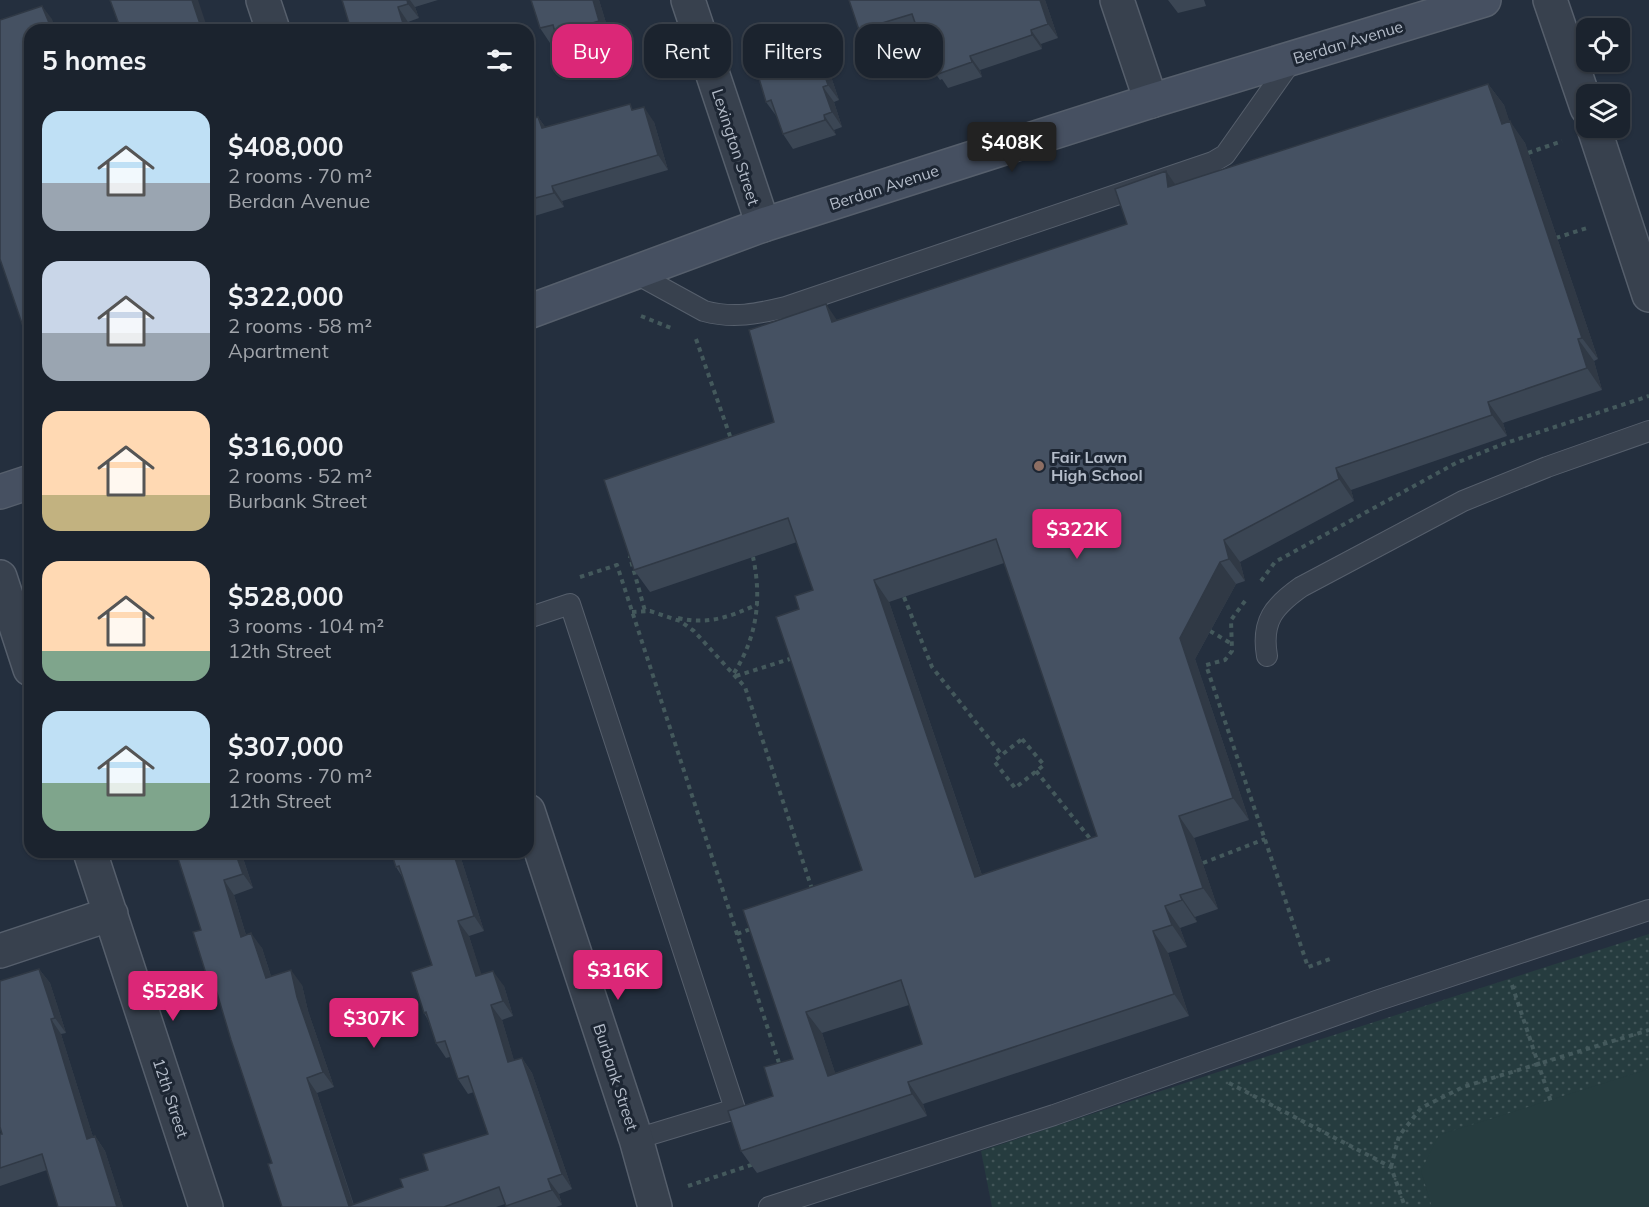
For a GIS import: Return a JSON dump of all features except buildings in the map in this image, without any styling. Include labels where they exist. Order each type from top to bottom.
[{"type":"street","points":[[263,0],[271,24]]},
{"type":"street","name":"Lexington Street","points":[[688,0],[763,225]]},
{"type":"street","points":[[1117,0],[1151,102]]},
{"type":"street","name":"Berdan Avenue","points":[[534,310],[763,225],[1151,102],[1484,0]]},
{"type":"street","points":[[1550,0],[1579,84]]},
{"type":"street","points":[[1583,138],[1649,295]]},
{"type":"street","points":[[0,492],[24,484]]},
{"type":"street","points":[[0,577],[24,651]]},
{"type":"street","name":"Burbank Street","points":[[534,828],[636,1139],[655,1207]]},
{"type":"street","name":"12th Street","points":[[92,858],[206,1207]]},
{"type":"street","points":[[0,951],[111,914]]},
{"type":"lane","points":[[633,272],[704,311],[715,314],[744,316],[786,307],[1214,162],[1225,155],[1238,138],[1293,58]]},
{"type":"lane","points":[[1267,656],[1266,636],[1270,615],[1278,604],[1301,587],[1463,501],[1547,467],[1649,431]]},
{"type":"lane","points":[[534,616],[570,604],[735,1109],[636,1139]]},
{"type":"lane","points":[[768,1207],[1054,1115],[1377,1001],[1649,910]]},
{"type":"path","points":[[1528,153],[1576,135]]},
{"type":"path","points":[[1556,238],[1596,225]]},
{"type":"path","points":[[696,338],[734,450]]},
{"type":"path","points":[[1256,587],[1275,562],[1456,463],[1503,444],[1649,396]]},
{"type":"path","points":[[637,556],[630,557],[645,611]]},
{"type":"path","points":[[735,674],[747,653],[758,604],[758,580],[753,557]]},
{"type":"path","points":[[573,580],[617,566],[783,1076]]},
{"type":"path","points":[[1250,595],[1230,620],[1232,651],[1225,660],[1206,665],[1308,967],[1333,958]]},
{"type":"path","points":[[904,597],[932,667],[1002,755]]},
{"type":"path","points":[[632,612],[645,611],[698,622],[711,621],[758,604]]},
{"type":"path","points":[[662,614],[680,621],[694,631],[745,687],[814,896]]},
{"type":"path","points":[[1210,631],[1232,644]]},
{"type":"path","points":[[735,674],[797,657]]},
{"type":"path","points":[[1022,739],[1044,765],[1016,788],[994,761],[1002,755],[1022,739]]},
{"type":"path","points":[[1036,771],[1092,842]]},
{"type":"path","points":[[1203,863],[1265,839]]},
{"type":"path","points":[[737,934],[757,927]]},
{"type":"path","points":[[1503,959],[1551,1102]]},
{"type":"path","points":[[1405,1207],[1392,1167],[1399,1136],[1421,1108],[1463,1087],[1649,1030]]},
{"type":"path","points":[[1223,1079],[1392,1167]]},
{"type":"path","points":[[688,1186],[754,1164]]},
{"type":"green space","points":[[1649,934],[1649,1207],[992,1207],[981,1151],[1212,1074]]},
{"type":"green space","points":[[1649,1069],[1649,1207],[1432,1207],[1421,1171],[1439,1135]]},
{"type":"place","name":"Fair Lawn High School","points":[[1039,466]]}]
